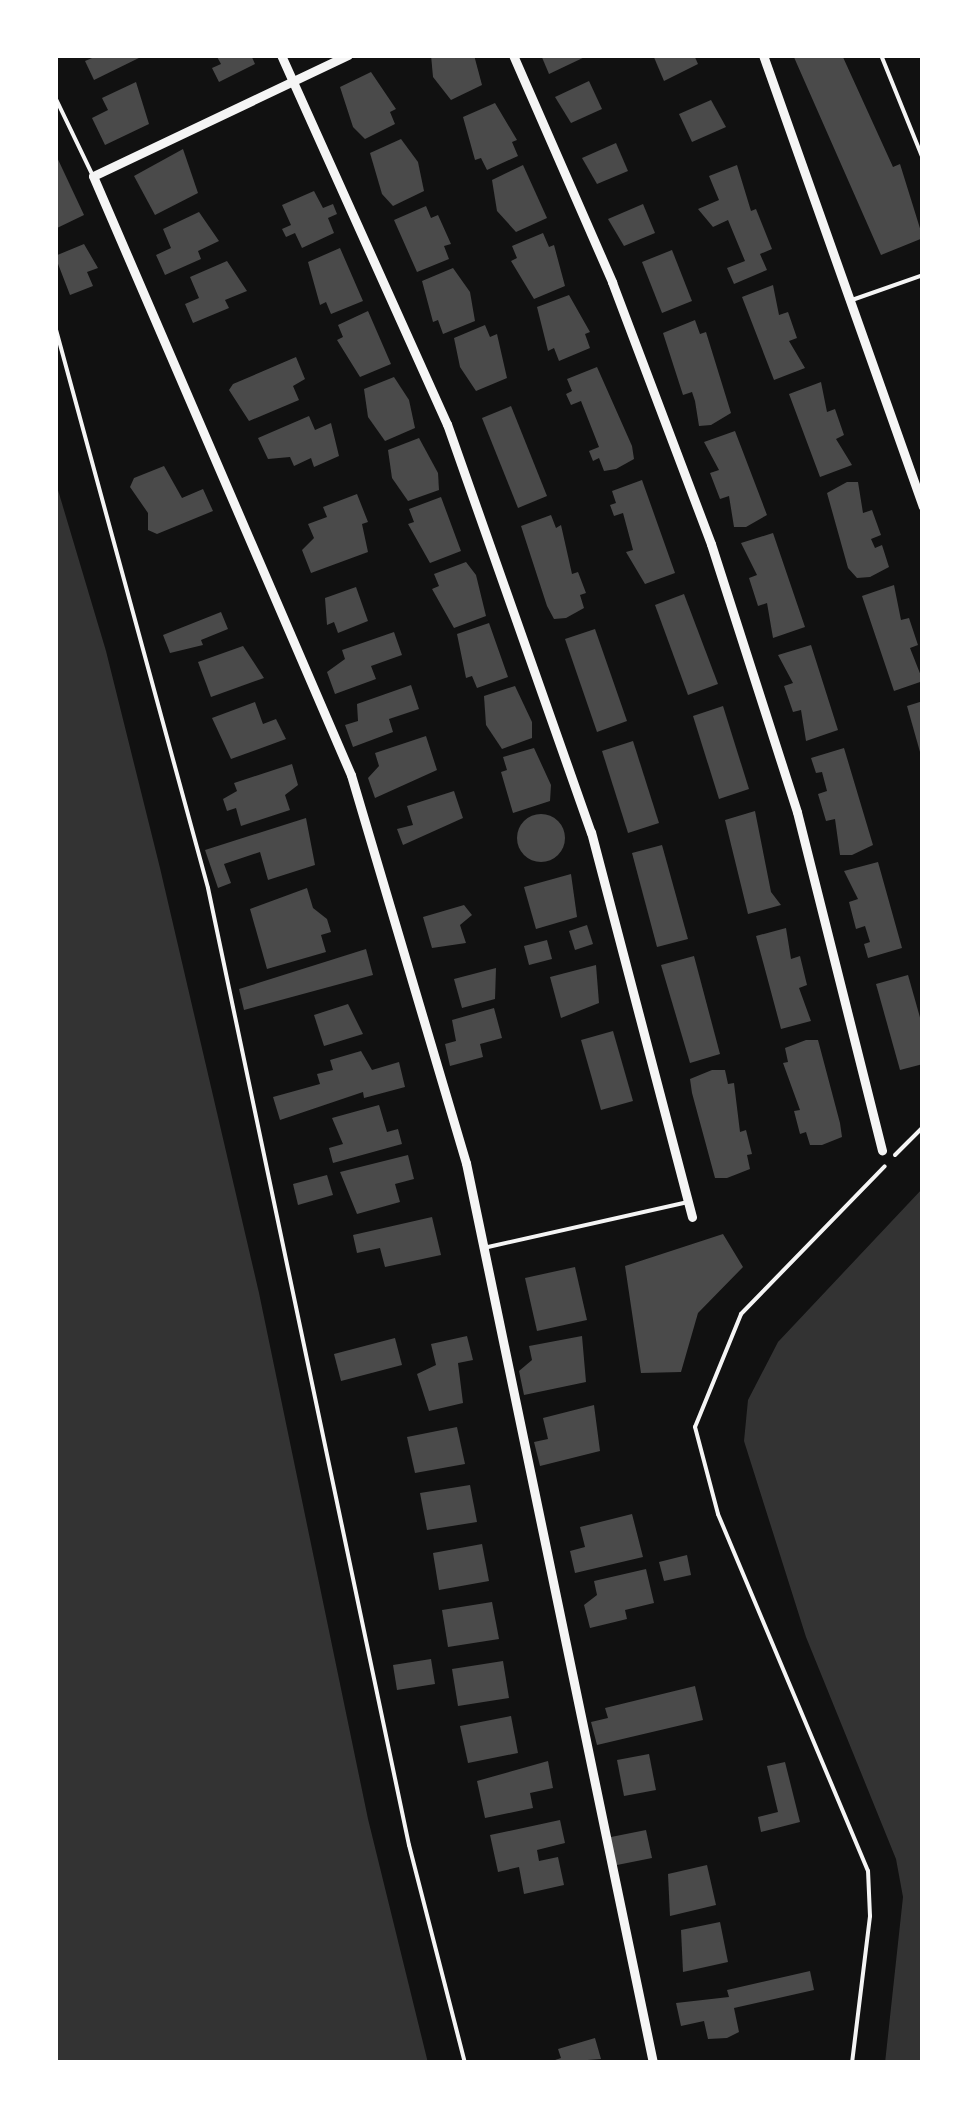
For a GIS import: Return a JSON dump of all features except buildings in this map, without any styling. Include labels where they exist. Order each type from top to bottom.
[{"type":"street","points":[[281,55],[447,424],[591,832],[692,1217]]},
{"type":"street","points":[[348,55],[92,176],[351,775],[466,1163],[652,2063]]},
{"type":"street","points":[[513,55],[612,282],[711,544],[797,812],[882,1150]]},
{"type":"street","points":[[763,55],[923,506]]},
{"type":"lane","points":[[881,55],[923,160]]},
{"type":"lane","points":[[55,98],[92,176]]},
{"type":"lane","points":[[851,300],[923,275]]},
{"type":"lane","points":[[484,1248],[688,1202]]},
{"type":"path","points":[[55,326],[208,888],[410,1845],[465,2063]]},
{"type":"path","points":[[852,2063],[870,1916],[868,1871],[718,1514],[695,1427],[723,1346],[742,1314],[923,1127]]},
{"type":"shaded area","points":[[55,480],[106,651],[160,868],[259,1293],[368,1819],[428,2063],[55,2063]]},
{"type":"shaded area","points":[[923,1188],[923,2063],[885,2063],[903,1897],[896,1859],[806,1637],[744,1441],[748,1400],[778,1342]]}]
